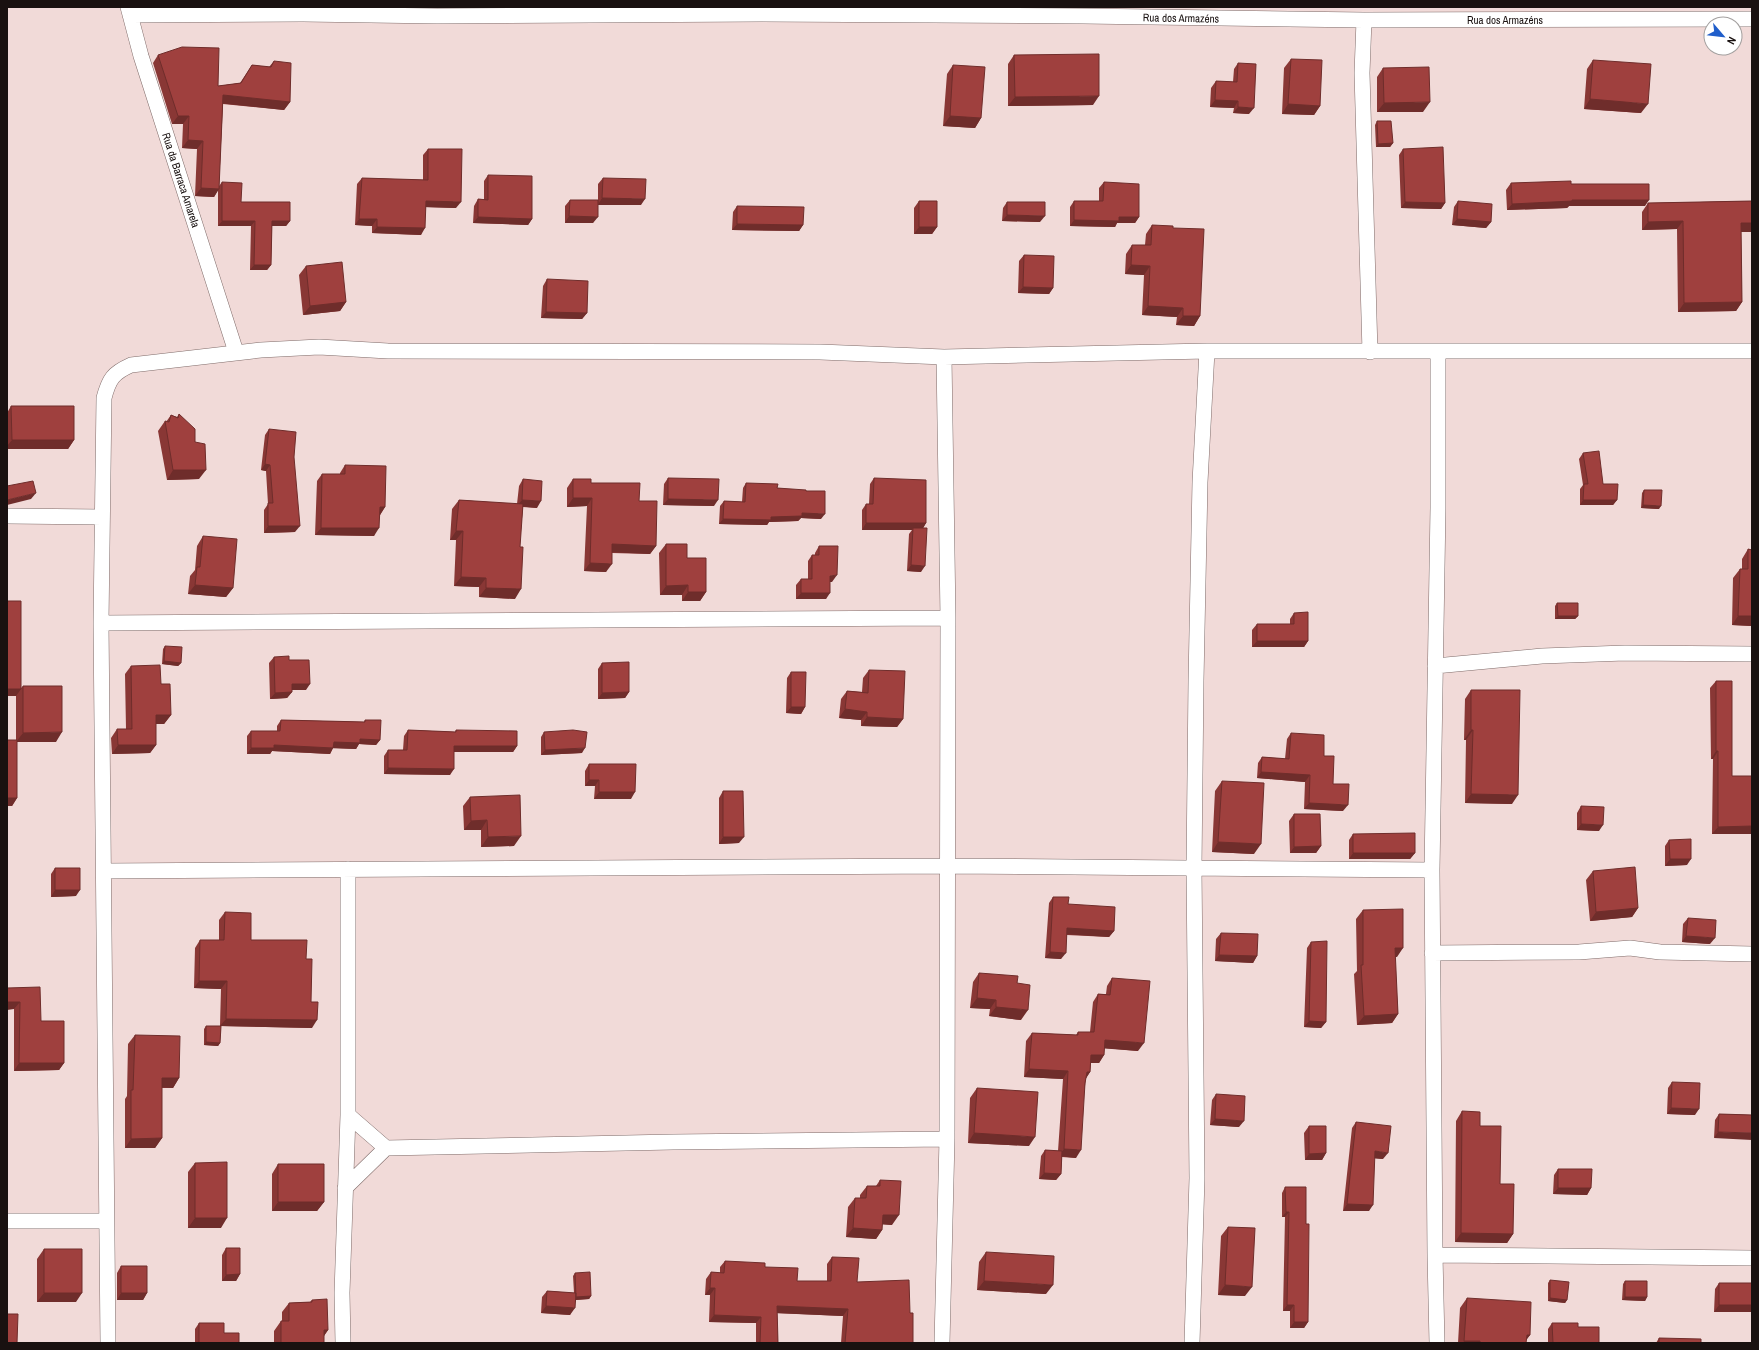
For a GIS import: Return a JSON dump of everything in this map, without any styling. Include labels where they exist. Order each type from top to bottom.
[{"type":"street","name":"Rua dos Armazéns","points":[[129,11],[437,16],[784,14],[1364,20],[1752,19]]},
{"type":"street","name":"Rua da Barraca Amarela","points":[[129,11],[141,56],[236,352]]},
{"type":"street","points":[[1364,20],[1362,73],[1370,352]]},
{"type":"street","points":[[108,1343],[106,1221],[105,871],[101,623],[104,398],[108,384],[116,372],[131,365],[236,352],[319,347],[396,351],[820,352],[944,357],[1207,351],[1752,351]]},
{"type":"street","points":[[1192,1343],[1197,1178],[1194,868],[1200,482],[1207,351]]},
{"type":"street","points":[[1437,1343],[1432,870],[1438,508],[1438,351]]},
{"type":"street","points":[[942,1343],[947,1139],[948,866],[948,618],[944,357]]},
{"type":"street","points":[[7,516],[102,516]]},
{"type":"street","points":[[101,623],[948,618]]},
{"type":"street","points":[[1435,666],[1550,656],[1625,653],[1752,654]]},
{"type":"street","points":[[105,871],[948,866],[1432,870]]},
{"type":"street","points":[[343,1343],[342,1294],[348,1115],[348,869]]},
{"type":"street","points":[[1432,953],[1579,952],[1630,948],[1660,952],[1752,954]]},
{"type":"street","points":[[348,1115],[386,1148],[947,1139]]},
{"type":"street","points":[[346,1188],[386,1148]]},
{"type":"street","points":[[7,1221],[106,1221]]},
{"type":"street","points":[[1435,1255],[1752,1258]]},
{"type":"building","points":[[182,47],[219,48],[218,86],[241,83],[252,65],[271,67],[274,61],[291,63],[290,102],[223,95],[219,189],[201,188],[203,141],[188,140],[189,116],[178,116],[158,55]]},
{"type":"building","points":[[1099,54],[1099,96],[1015,97],[1014,55]]},
{"type":"building","points":[[1291,59],[1322,60],[1320,106],[1288,104]]},
{"type":"building","points":[[1593,60],[1651,64],[1648,104],[1590,99]]},
{"type":"building","points":[[1238,63],[1256,64],[1254,108],[1238,107],[1238,101],[1215,100],[1216,81],[1237,82]]},
{"type":"building","points":[[953,65],[985,67],[981,118],[950,116]]},
{"type":"building","points":[[1429,67],[1430,102],[1384,103],[1383,68]]},
{"type":"building","points":[[1377,121],[1391,121],[1393,143],[1378,144]]},
{"type":"building","points":[[1443,147],[1445,203],[1405,202],[1403,149]]},
{"type":"building","points":[[428,149],[462,149],[461,202],[426,201],[425,228],[377,227],[377,219],[359,219],[362,178],[428,180]]},
{"type":"building","points":[[488,175],[532,176],[532,219],[478,217],[478,199],[488,200]]},
{"type":"building","points":[[603,178],[646,179],[645,199],[602,198]]},
{"type":"building","points":[[1571,181],[1571,184],[1649,184],[1649,200],[1572,200],[1512,204],[1511,183]]},
{"type":"building","points":[[222,182],[242,183],[241,202],[290,202],[290,221],[272,221],[271,265],[254,265],[255,221],[222,221]]},
{"type":"building","points":[[1104,182],[1139,184],[1139,217],[1119,217],[1119,221],[1074,220],[1074,201],[1103,201]]},
{"type":"building","points":[[570,200],[598,200],[598,217],[569,216]]},
{"type":"building","points":[[919,201],[937,201],[937,227],[919,227]]},
{"type":"building","points":[[1458,201],[1492,204],[1491,222],[1457,219]]},
{"type":"building","points":[[1752,201],[1752,223],[1741,223],[1742,302],[1684,303],[1683,221],[1648,222],[1648,203]]},
{"type":"building","points":[[1007,202],[1045,202],[1045,216],[1007,215]]},
{"type":"building","points":[[737,206],[804,207],[803,225],[737,224]]},
{"type":"building","points":[[1152,225],[1173,226],[1173,228],[1204,229],[1200,316],[1183,316],[1183,308],[1148,306],[1150,266],[1131,265],[1132,245],[1151,245]]},
{"type":"building","points":[[1024,255],[1054,256],[1053,288],[1023,287]]},
{"type":"building","points":[[342,262],[346,302],[310,306],[306,266]]},
{"type":"building","points":[[547,279],[588,281],[587,313],[546,312]]},
{"type":"building","points":[[11,406],[74,406],[74,440],[12,440]]},
{"type":"building","points":[[179,414],[195,429],[195,442],[205,444],[206,470],[173,470],[165,421],[169,422],[171,415],[178,418]]},
{"type":"building","points":[[269,429],[296,432],[294,457],[300,526],[268,526],[268,503],[273,503],[270,465],[265,464]]},
{"type":"building","points":[[1599,451],[1603,484],[1618,484],[1617,500],[1583,500],[1584,484],[1588,484],[1583,453]]},
{"type":"building","points":[[345,465],[386,466],[385,507],[380,507],[379,528],[321,528],[322,474],[345,474]]},
{"type":"building","points":[[668,478],[719,479],[718,500],[668,499]]},
{"type":"building","points":[[874,478],[926,480],[926,523],[866,523],[866,504],[873,504]]},
{"type":"building","points":[[523,479],[542,481],[541,501],[522,500]]},
{"type":"building","points":[[573,479],[591,479],[591,483],[640,483],[639,501],[657,501],[656,546],[612,544],[612,564],[590,563],[592,498],[573,498]]},
{"type":"building","points":[[33,481],[36,493],[7,500],[7,486]]},
{"type":"building","points":[[746,483],[778,484],[777,488],[825,491],[825,514],[802,513],[802,516],[771,517],[771,520],[723,519],[724,501],[745,502]]},
{"type":"building","points":[[1644,490],[1662,490],[1661,506],[1643,505]]},
{"type":"building","points":[[459,500],[523,504],[520,547],[523,547],[521,589],[486,588],[486,578],[461,577],[463,531],[456,531]]},
{"type":"building","points":[[913,528],[927,528],[925,566],[911,565]]},
{"type":"building","points":[[203,536],[237,539],[233,588],[195,585],[197,567],[200,567]]},
{"type":"building","points":[[666,544],[687,544],[687,558],[706,558],[706,592],[688,592],[688,585],[666,586]]},
{"type":"building","points":[[819,546],[838,546],[837,575],[830,576],[830,593],[801,593],[801,579],[812,579],[812,555],[819,555]]},
{"type":"building","points":[[1748,549],[1752,550],[1752,616],[1738,616],[1740,569],[1748,569]]},
{"type":"building","points":[[7,601],[21,601],[21,689],[7,689]]},
{"type":"building","points":[[1557,603],[1578,603],[1578,616],[1558,616]]},
{"type":"building","points":[[1308,612],[1308,641],[1257,641],[1257,624],[1294,624],[1294,613]]},
{"type":"building","points":[[165,646],[182,647],[181,663],[164,661]]},
{"type":"building","points":[[289,656],[289,660],[309,660],[310,684],[292,684],[292,692],[275,693],[274,657]]},
{"type":"building","points":[[629,662],[629,692],[602,693],[602,663]]},
{"type":"building","points":[[160,665],[161,684],[170,684],[171,715],[156,715],[156,745],[118,745],[117,729],[132,729],[131,666]]},
{"type":"building","points":[[869,670],[905,671],[903,719],[867,717],[867,712],[845,709],[847,691],[868,693]]},
{"type":"building","points":[[791,672],[806,672],[805,707],[791,707]]},
{"type":"building","points":[[1716,681],[1732,681],[1732,776],[1752,776],[1752,826],[1718,827]]},
{"type":"building","points":[[23,686],[62,686],[62,732],[23,733]]},
{"type":"building","points":[[1471,690],[1520,690],[1518,795],[1471,794],[1473,730],[1471,730]]},
{"type":"building","points":[[281,720],[365,722],[365,720],[381,720],[380,740],[360,739],[360,743],[334,742],[333,748],[274,745],[274,748],[251,748],[251,731],[280,731]]},
{"type":"building","points":[[408,730],[456,732],[456,730],[517,731],[517,746],[454,746],[454,769],[388,768],[388,750],[407,750]]},
{"type":"building","points":[[573,730],[587,732],[585,748],[545,750],[544,732]]},
{"type":"building","points":[[1291,733],[1324,735],[1324,756],[1334,756],[1333,784],[1349,784],[1348,805],[1309,803],[1310,775],[1261,772],[1262,757],[1289,759]]},
{"type":"building","points":[[7,740],[17,740],[17,798],[7,798]]},
{"type":"building","points":[[589,764],[636,764],[635,792],[599,792],[599,780],[589,780]]},
{"type":"building","points":[[1222,781],[1264,783],[1261,844],[1218,842]]},
{"type":"building","points":[[723,791],[743,791],[744,837],[723,837]]},
{"type":"building","points":[[520,795],[521,836],[488,837],[487,820],[471,821],[470,797]]},
{"type":"building","points":[[1581,806],[1604,807],[1603,825],[1581,824]]},
{"type":"building","points":[[1294,814],[1320,814],[1321,846],[1294,847]]},
{"type":"building","points":[[1415,833],[1415,853],[1353,853],[1353,834]]},
{"type":"building","points":[[1691,839],[1691,859],[1670,859],[1669,840]]},
{"type":"building","points":[[1635,867],[1638,908],[1596,912],[1593,871]]},
{"type":"building","points":[[55,868],[80,868],[80,890],[55,890]]},
{"type":"building","points":[[1053,897],[1069,897],[1068,904],[1115,907],[1114,931],[1067,928],[1066,953],[1050,952]]},
{"type":"building","points":[[1403,909],[1403,948],[1395,948],[1398,1014],[1364,1016],[1361,965],[1363,965],[1363,910]]},
{"type":"building","points":[[225,912],[251,913],[251,940],[307,940],[306,959],[312,959],[311,1002],[318,1002],[317,1020],[226,1019],[227,981],[199,981],[200,940],[224,940]]},
{"type":"building","points":[[1688,918],[1716,920],[1715,938],[1686,936]]},
{"type":"building","points":[[1221,933],[1258,934],[1257,956],[1219,955]]},
{"type":"building","points":[[1327,941],[1326,1022],[1309,1021],[1311,942]]},
{"type":"building","points":[[979,973],[1018,976],[1017,983],[1030,985],[1028,1010],[996,1007],[996,1000],[977,998]]},
{"type":"building","points":[[1112,978],[1150,981],[1144,1043],[1105,1040],[1104,1055],[1091,1055],[1090,1072],[1087,1072],[1085,1083],[1081,1150],[1064,1149],[1068,1071],[1029,1069],[1032,1033],[1078,1035],[1078,1032],[1094,1032],[1098,994],[1110,995]]},
{"type":"building","points":[[40,987],[41,1021],[64,1021],[64,1063],[19,1063],[20,1002],[7,1002],[7,988]]},
{"type":"building","points":[[206,1026],[221,1026],[220,1043],[206,1042]]},
{"type":"building","points":[[135,1035],[180,1036],[179,1078],[162,1078],[162,1138],[131,1139],[131,1090],[133,1090]]},
{"type":"building","points":[[1672,1082],[1700,1083],[1699,1109],[1671,1108]]},
{"type":"building","points":[[977,1088],[1038,1092],[1035,1137],[974,1133]]},
{"type":"building","points":[[1216,1094],[1245,1096],[1244,1121],[1215,1119]]},
{"type":"building","points":[[1462,1111],[1480,1112],[1480,1126],[1501,1126],[1500,1184],[1514,1184],[1513,1234],[1461,1233]]},
{"type":"building","points":[[1719,1114],[1752,1115],[1752,1133],[1718,1132]]},
{"type":"building","points":[[1356,1122],[1391,1126],[1388,1153],[1375,1151],[1373,1205],[1347,1204]]},
{"type":"building","points":[[1309,1126],[1326,1126],[1326,1153],[1309,1154]]},
{"type":"building","points":[[1045,1150],[1062,1151],[1061,1174],[1044,1173]]},
{"type":"building","points":[[227,1162],[227,1218],[195,1218],[195,1163]]},
{"type":"building","points":[[278,1164],[324,1164],[324,1202],[278,1202]]},
{"type":"building","points":[[1558,1169],[1592,1169],[1591,1188],[1558,1188]]},
{"type":"building","points":[[880,1180],[901,1181],[899,1215],[883,1215],[882,1230],[853,1228],[855,1198],[866,1198],[867,1186],[880,1186]]},
{"type":"building","points":[[1285,1187],[1306,1187],[1306,1224],[1309,1224],[1308,1322],[1294,1322],[1294,1305],[1287,1305],[1289,1212],[1286,1212]]},
{"type":"building","points":[[1228,1227],[1255,1228],[1252,1287],[1225,1285]]},
{"type":"building","points":[[226,1248],[240,1248],[240,1274],[226,1275]]},
{"type":"building","points":[[44,1249],[82,1249],[82,1293],[44,1293]]},
{"type":"building","points":[[986,1252],[1054,1256],[1053,1285],[984,1281]]},
{"type":"building","points":[[832,1257],[859,1258],[857,1282],[909,1280],[910,1313],[913,1313],[913,1343],[845,1343],[848,1309],[777,1306],[778,1343],[760,1343],[761,1317],[714,1315],[715,1288],[710,1288],[711,1272],[724,1273],[725,1261],[765,1263],[765,1267],[798,1268],[797,1281],[831,1281]]},
{"type":"building","points":[[121,1266],[147,1266],[147,1293],[121,1293]]},
{"type":"building","points":[[590,1272],[591,1296],[576,1297],[575,1273]]},
{"type":"building","points":[[1550,1280],[1569,1282],[1567,1300],[1550,1298]]},
{"type":"building","points":[[1625,1281],[1647,1281],[1647,1297],[1625,1297]]},
{"type":"building","points":[[1719,1283],[1752,1283],[1752,1305],[1719,1305]]},
{"type":"building","points":[[547,1291],[576,1293],[575,1308],[546,1306]]},
{"type":"building","points":[[1467,1298],[1531,1302],[1530,1335],[1527,1335],[1526,1343],[1480,1343],[1480,1341],[1464,1341]]},
{"type":"building","points":[[327,1299],[328,1330],[324,1330],[324,1343],[281,1343],[281,1321],[289,1321],[289,1303],[312,1302],[312,1300]]},
{"type":"building","points":[[7,1314],[18,1314],[17,1343],[7,1343]]},
{"type":"building","points":[[199,1323],[224,1323],[224,1333],[239,1333],[239,1343],[199,1343]]},
{"type":"building","points":[[1552,1323],[1578,1323],[1578,1327],[1599,1327],[1599,1343],[1553,1343]]},
{"type":"building","points":[[1659,1338],[1701,1339],[1701,1343],[1659,1343]]}]
